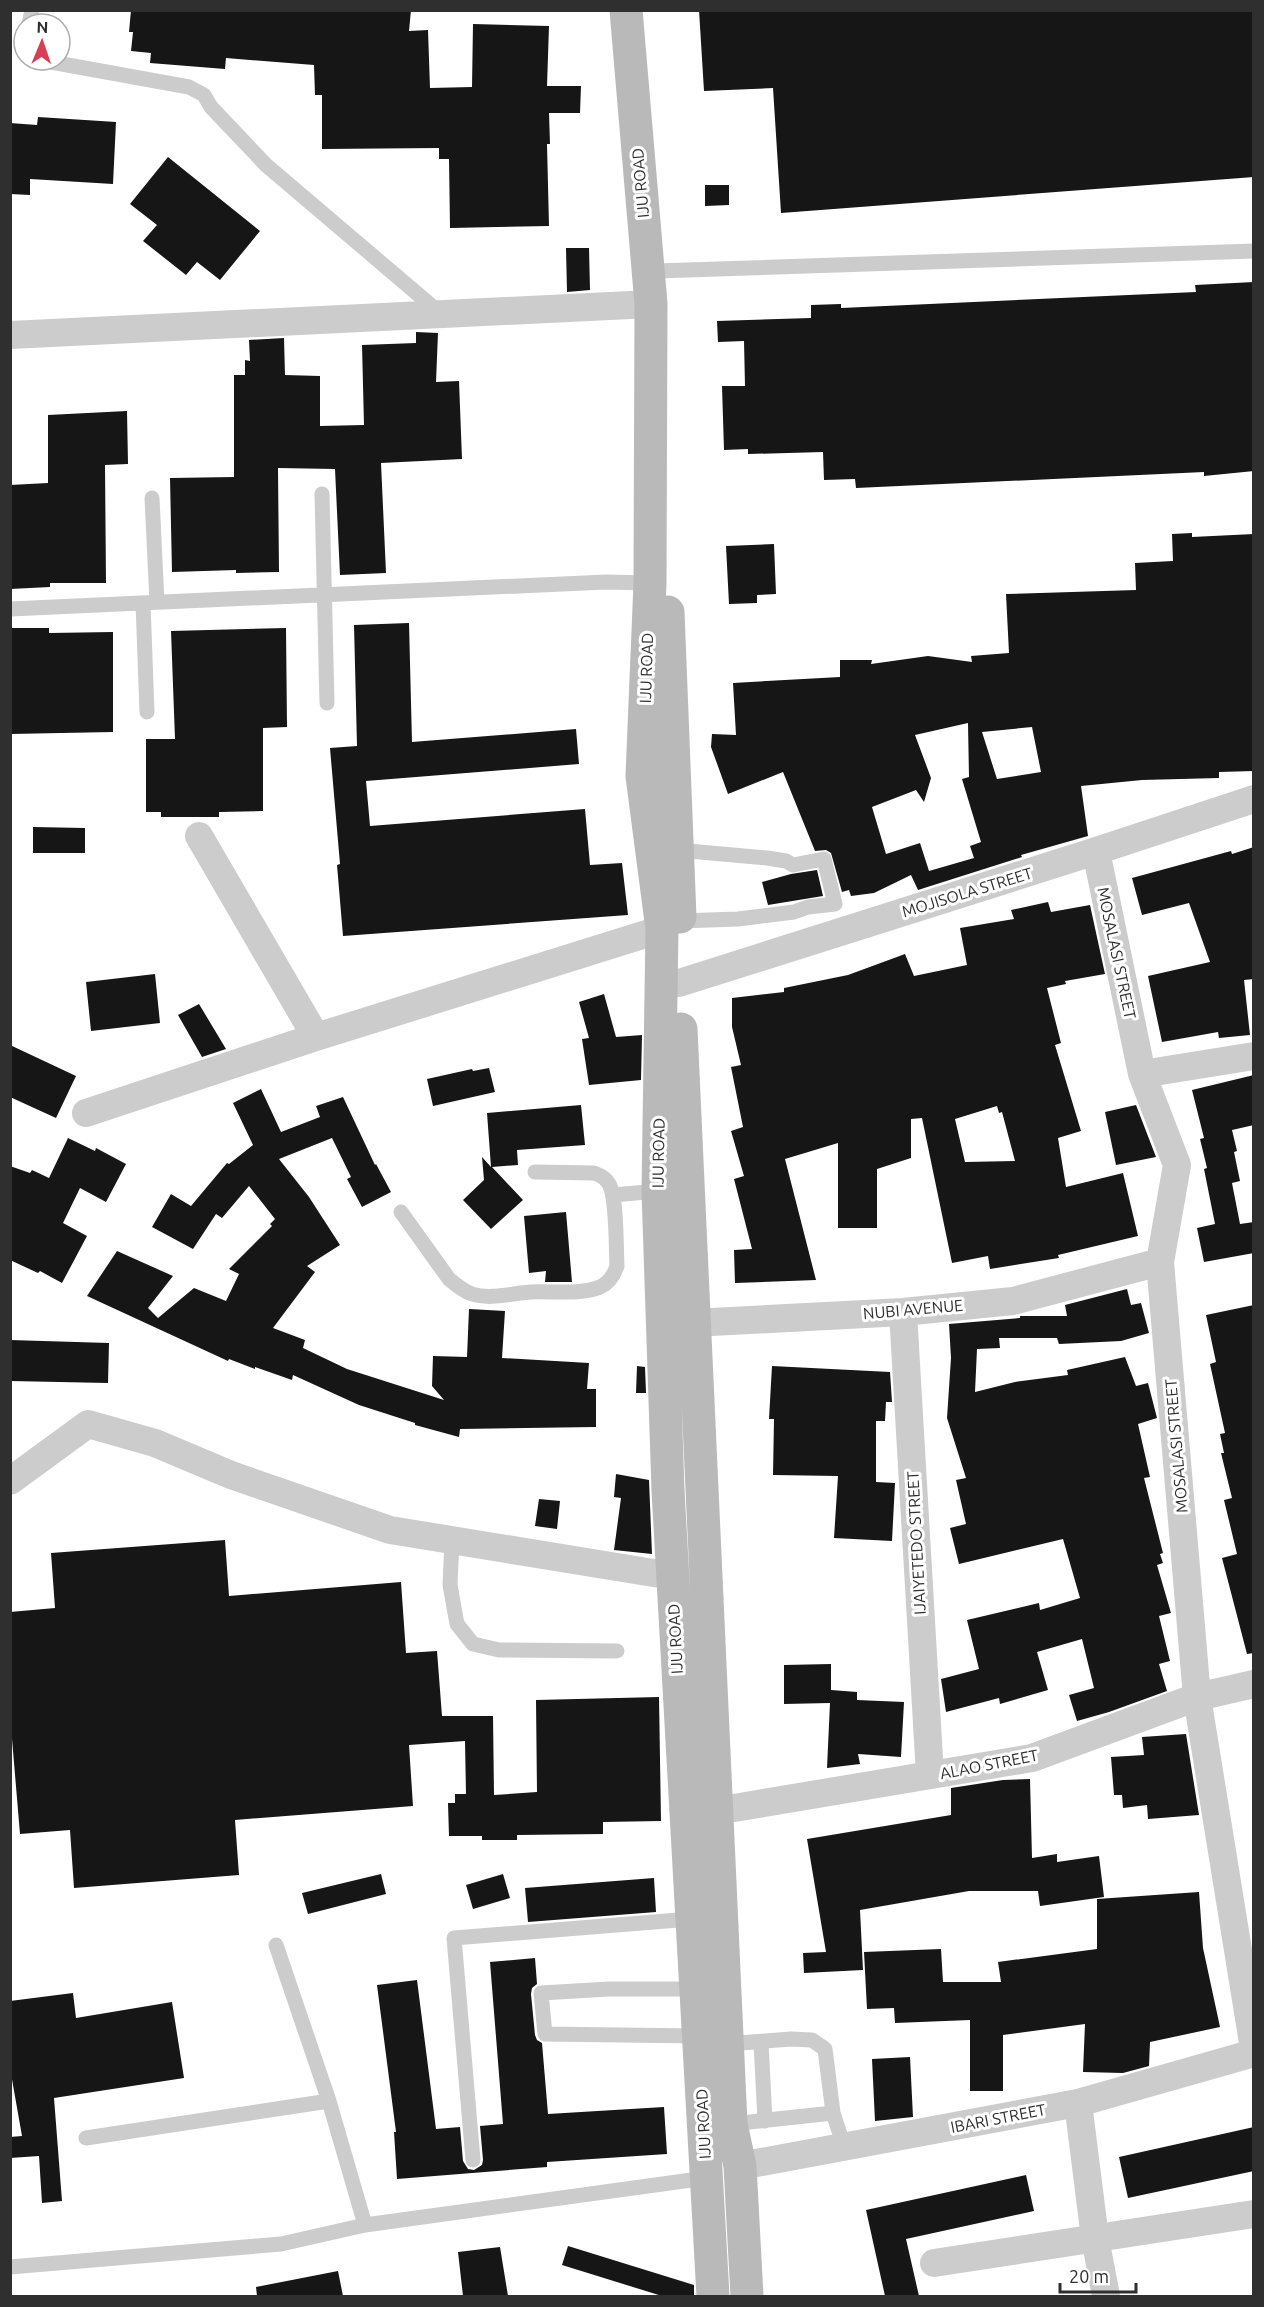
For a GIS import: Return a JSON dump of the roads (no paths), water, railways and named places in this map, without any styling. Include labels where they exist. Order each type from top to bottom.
[{"type":"main road","name":"IJU ROAD","points":[[626,10],[651,304],[650,583],[642,776],[671,925],[679,983],[678,1324],[672,1576],[695,1989],[713,2040],[740,2166],[747,2296]]},
{"type":"main road","name":"IJU ROAD","points":[[644,10],[677,850],[671,925],[658,1191],[678,1324],[716,1811],[713,2040],[706,2178],[713,2296]]},
{"type":"street","points":[[10,335],[651,304]]},
{"type":"street","name":"MOJISOLA STREET","points":[[679,983],[1254,799]]},
{"type":"street","points":[[199,836],[316,1037]]},
{"type":"street","name":"MOSALASI STREET","points":[[1096,851],[1142,1074],[1177,1165],[1160,1262],[1197,1697],[1254,2051]]},
{"type":"street","points":[[86,1113],[316,1037],[671,925]]},
{"type":"street","points":[[1142,1074],[1254,1056]]},
{"type":"street","name":"NUBI AVENUE","points":[[678,1324],[903,1311],[1013,1300],[1160,1262]]},
{"type":"street","name":"IJAIYETEDO STREET","points":[[903,1311],[930,1775]]},
{"type":"street","points":[[10,1481],[88,1424],[155,1443],[231,1475],[390,1530],[672,1576]]},
{"type":"street","name":"ALAO STREET","points":[[716,1811],[1032,1758],[1197,1697],[1254,1684]]},
{"type":"street","name":"IBARI STREET","points":[[740,2166],[1078,2103],[1254,2051]]},
{"type":"street","points":[[1078,2103],[1095,2238],[1106,2296]]},
{"type":"street","points":[[934,2263],[1254,2214]]},
{"type":"lane","points":[[72,66],[189,87],[204,95],[210,107],[266,165],[443,315]]},
{"type":"lane","points":[[656,271],[1254,251]]},
{"type":"lane","points":[[322,494],[327,703]]},
{"type":"lane","points":[[147,712],[152,498]]},
{"type":"lane","points":[[10,609],[606,582],[650,583]]},
{"type":"lane","points":[[671,925],[794,912],[808,907],[835,904],[824,859],[793,865],[786,861],[767,858],[677,850]]},
{"type":"lane","points":[[401,1212],[442,1270],[464,1291],[486,1297],[600,1287],[615,1273],[616,1258],[613,1195],[605,1179],[594,1173],[535,1172]]},
{"type":"lane","points":[[613,1195],[658,1191]]},
{"type":"lane","points":[[452,1540],[450,1585],[457,1624],[473,1644],[500,1650],[618,1651]]},
{"type":"lane","points":[[473,2160],[454,1938],[691,1918]]},
{"type":"lane","points":[[276,1945],[329,2101],[365,2226]]},
{"type":"lane","points":[[695,1989],[609,1989],[541,1993],[546,2034],[761,2042],[791,2039],[812,2040],[825,2049],[833,2113],[844,2146]]},
{"type":"lane","points":[[761,2042],[765,2121]]},
{"type":"lane","points":[[86,2138],[329,2101]]},
{"type":"lane","points":[[731,2124],[833,2113]]},
{"type":"lane","points":[[10,2267],[281,2244],[365,2226],[706,2178]]}]
